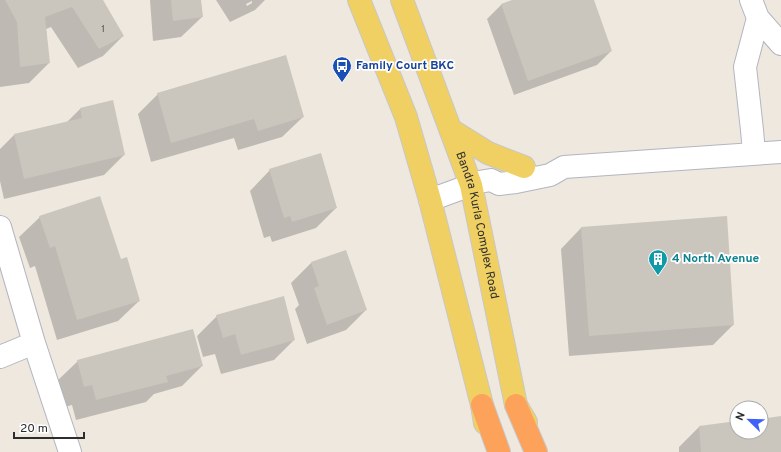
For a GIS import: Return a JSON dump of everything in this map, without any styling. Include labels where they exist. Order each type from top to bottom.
[{"type":"highway","points":[[482,404],[499,452]]},
{"type":"highway","points":[[516,405],[536,452]]},
{"type":"main road","points":[[358,0],[406,117],[430,200],[482,404],[491,452]]},
{"type":"main road","name":"Bandra Kurla Complex Road","points":[[402,0],[451,130],[481,182],[516,405],[545,452]]},
{"type":"main road","points":[[451,130],[488,153],[524,167]]},
{"type":"street","points":[[754,9],[781,44]]},
{"type":"street","points":[[754,9],[745,67],[754,153]]},
{"type":"street","points":[[481,182],[499,184],[516,182],[550,175],[564,167],[781,152]]},
{"type":"street","points":[[430,200],[481,182],[495,175],[524,167],[550,161],[564,167]]},
{"type":"street","points":[[0,227],[34,343],[70,452]]},
{"type":"street","points":[[0,356],[34,343]]},
{"type":"building","points":[[5,0],[103,0],[124,36],[99,49],[72,7],[45,17],[50,63],[20,67],[17,22]]},
{"type":"building","points":[[171,0],[201,0],[203,17],[173,21]]},
{"type":"building","points":[[512,0],[594,0],[612,51],[528,81],[501,4]]},
{"type":"building","points":[[286,55],[304,117],[258,131],[254,119],[171,143],[157,93]]},
{"type":"building","points":[[113,100],[125,155],[24,179],[14,134],[82,118],[80,108]]},
{"type":"building","points":[[321,153],[337,208],[292,222],[290,216],[284,218],[269,169]]},
{"type":"building","points":[[100,196],[121,259],[127,257],[140,301],[77,320],[55,246],[50,248],[39,216]]},
{"type":"building","name":"4 North Avenue","points":[[727,216],[734,325],[589,336],[581,227]]},
{"type":"building","points":[[346,250],[367,310],[327,325],[314,288],[319,286],[311,262]]},
{"type":"building","points":[[284,296],[295,340],[241,355],[235,334],[223,338],[216,315]]},
{"type":"building","points":[[193,329],[203,366],[166,376],[168,382],[96,400],[92,385],[84,387],[77,360]]},
{"type":"building","points":[[781,416],[781,452],[701,452],[699,426],[729,422],[729,440],[769,440],[769,418]]},
{"type":"place","name":"Family Court BKC","points":[[342,83]]},
{"type":"place","name":"4 North Avenue","points":[[658,276]]}]
